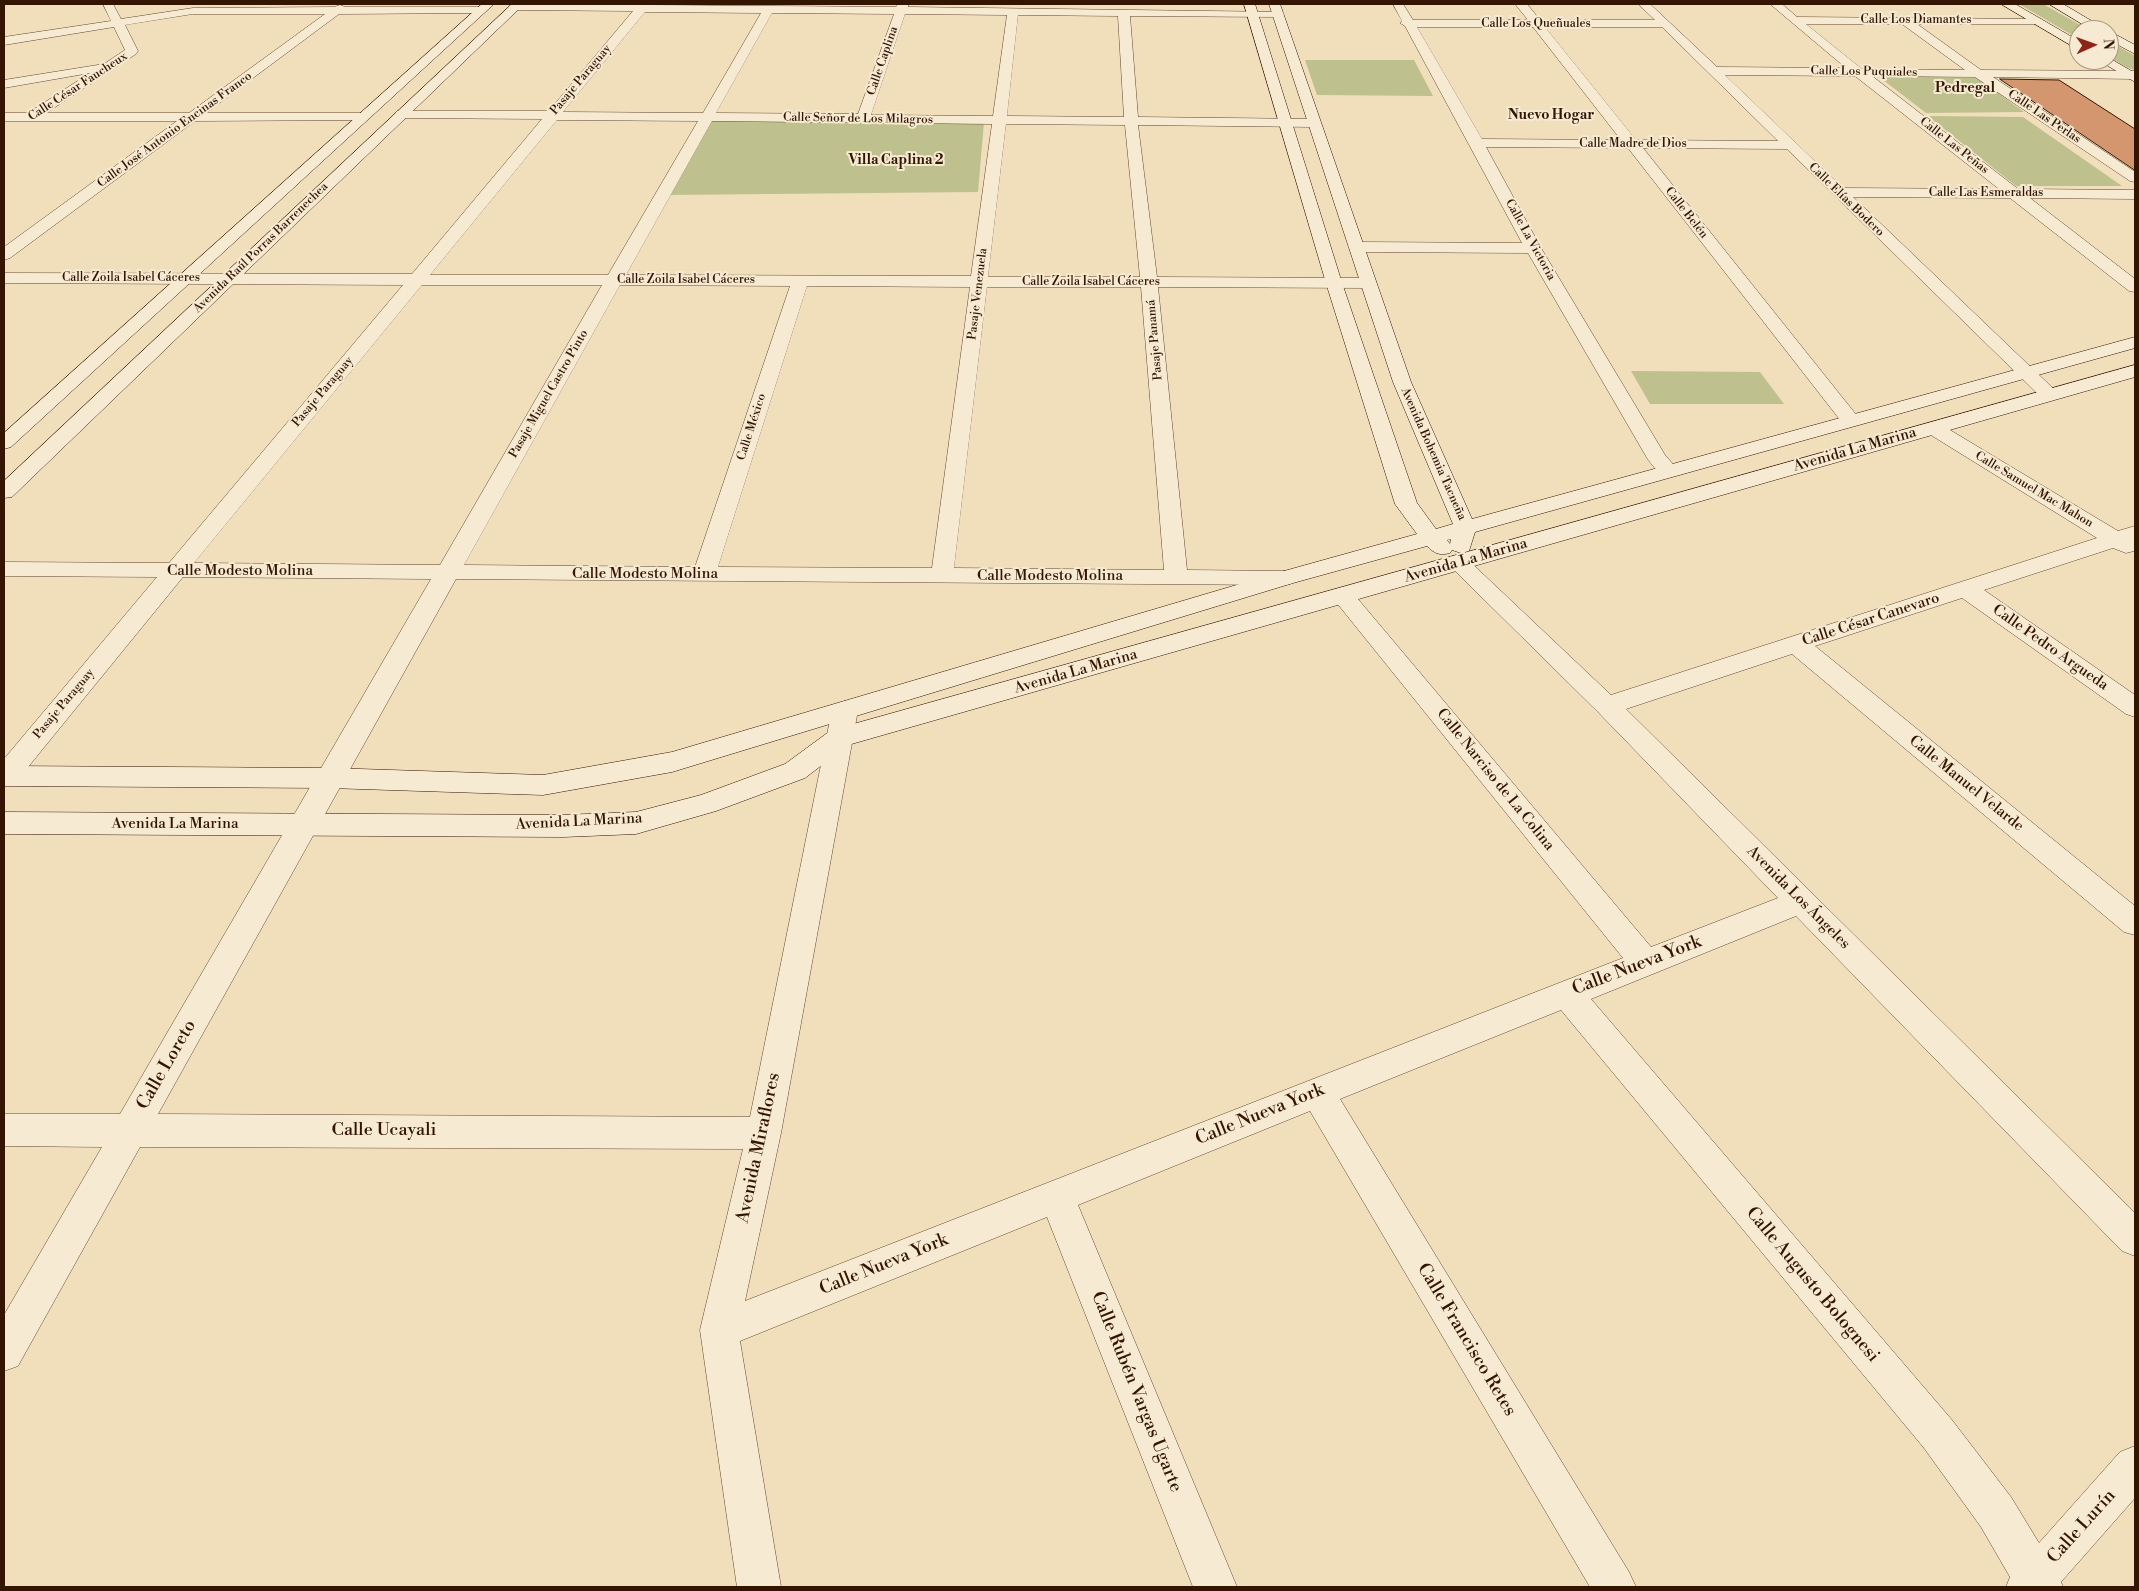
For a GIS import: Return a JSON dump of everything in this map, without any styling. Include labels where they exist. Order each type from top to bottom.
[{"type":"street","name":"Calle César Faucheux","points":[[9,131],[132,51],[108,4]]},
{"type":"street","name":"Calle La Victoria","points":[[1398,4],[1406,22],[1477,143],[1533,248],[1657,458],[1670,471]]},
{"type":"street","name":"Calle Belén","points":[[1521,4],[1851,421]]},
{"type":"street","name":"Calle Elías Bodero","points":[[1644,4],[2050,395]]},
{"type":"street","name":"Calle Las Peñas","points":[[1775,4],[1858,72],[2135,287]]},
{"type":"street","points":[[2007,4],[2069,40]]},
{"type":"street","points":[[2055,4],[2083,20]]},
{"type":"street","points":[[516,6],[768,10],[901,7],[1013,12],[1124,13],[1276,9]]},
{"type":"street","name":"Avenida Raúl Porras Barrenechea","points":[[4,492],[516,6]]},
{"type":"street","points":[[4,40],[193,11],[341,7],[484,7]]},
{"type":"street","name":"Calle José Antonio Encinas Franco","points":[[4,255],[341,7]]},
{"type":"street","name":"Avenida Raúl Porras Barrenechea","points":[[4,443],[484,7]]},
{"type":"street","name":"Calle Caplina","points":[[863,119],[901,7]]},
{"type":"street","name":"Pasaje Paraguay","points":[[4,776],[641,8]]},
{"type":"street","points":[[1250,9],[1334,283],[1406,504],[1430,537],[1457,562]]},
{"type":"street","name":"Avenida Bohemia Tacneña","points":[[1276,9],[1402,382],[1466,528],[1457,562]]},
{"type":"street","name":"Pasaje Miguel Castro Pinto","points":[[329,778],[768,10]]},
{"type":"street","name":"Pasaje Venezuela","points":[[942,576],[1013,12]]},
{"type":"street","name":"Pasaje Panamá","points":[[1124,13],[1131,121],[1150,282],[1176,577]]},
{"type":"street","name":"Calle Los Diamantes","points":[[1794,20],[2037,21]]},
{"type":"street","name":"Calle Las Perlas","points":[[1905,20],[1979,74],[2135,178]]},
{"type":"street","name":"Calle Los Queñuales","points":[[1406,22],[1665,24]]},
{"type":"street","points":[[2119,41],[2135,50]]},
{"type":"street","points":[[4,84],[113,65]]},
{"type":"street","points":[[2119,68],[2133,76]]},
{"type":"street","name":"Calle Los Puquiales","points":[[1713,71],[2133,76]]},
{"type":"street","name":"Calle Señor de Los Milagros","points":[[402,114],[1314,123]]},
{"type":"street","points":[[4,117],[362,117]]},
{"type":"street","name":"Calle Madre de Dios","points":[[1477,143],[1789,145]]},
{"type":"street","name":"Calle Las Esmeraldas","points":[[1838,192],[2135,194]]},
{"type":"street","points":[[1356,247],[1533,248]]},
{"type":"street","name":"Calle Zoila Isabel Cáceres","points":[[4,278],[1368,283]]},
{"type":"street","name":"Calle México","points":[[704,574],[800,281]]},
{"type":"street","name":"Avenida La Marina","points":[[4,823],[563,826],[636,823],[706,804],[794,771],[842,724],[1285,578],[2135,342]]},
{"type":"street","name":"Avenida La Marina","points":[[4,776],[329,778],[543,785],[672,762],[842,724],[1344,597],[1457,562],[2135,371]]},
{"type":"street","name":"Calle Samuel Mac Mahon","points":[[1934,428],[2129,542]]},
{"type":"street","name":"Calle César Canevaro","points":[[1607,706],[1966,589],[2129,542]]},
{"type":"street","name":"Avenida Los Ángeles","points":[[1457,562],[1607,706],[2135,1238]]},
{"type":"street","name":"Calle Modesto Molina","points":[[4,570],[1285,578]]},
{"type":"street","name":"Calle Pedro Argueda","points":[[1966,589],[2135,708]]},
{"type":"street","name":"Calle Narciso de La Colina","points":[[1344,597],[1645,963]]},
{"type":"street","name":"Calle Manuel Velarde","points":[[1796,644],[2135,923]]},
{"type":"street","name":"Avenida Miraflores","points":[[759,1587],[719,1330],[764,1133],[842,724]]},
{"type":"street","name":"Calle Loreto","points":[[4,1352],[329,778]]},
{"type":"street","name":"Calle Nueva York","points":[[719,1330],[1802,901]]},
{"type":"street","name":"Calle Augusto Bolognesi","points":[[1567,994],[1938,1434],[1996,1512],[2035,1585]]},
{"type":"street","name":"Calle Francisco Retes","points":[[1318,1092],[1614,1587]]},
{"type":"street","name":"Calle Ucayali","points":[[4,1130],[764,1133]]},
{"type":"street","name":"Calle Rubén Vargas Ugarte","points":[[1057,1196],[1215,1587]]},
{"type":"street","name":"Calle Lurín","points":[[2035,1585],[2135,1467]]},
{"type":"green space","points":[[2019,4],[2043,4],[2071,20],[2069,20],[2069,33]]},
{"type":"green space","points":[[2119,47],[2135,56],[2135,70],[2119,63]]},
{"type":"green space","points":[[1305,60],[1414,60],[1433,96],[1317,95]]},
{"type":"green space","points":[[1878,76],[1978,78],[2024,112],[1926,113]]},
{"type":"green space","points":[[1928,116],[2023,117],[2122,186],[2016,186]]},
{"type":"green space","points":[[708,121],[984,122],[978,192],[665,195]]},
{"type":"green space","points":[[1631,371],[1760,372],[1784,404],[1650,404]]},
{"type":"building","points":[[2000,79],[2059,80],[2135,129],[2135,170]]},
{"type":"district","name":"Pedregal","points":[[1965,89]]},
{"type":"district","name":"Nuevo Hogar","points":[[1551,116]]},
{"type":"district","name":"Villa Caplina 2","points":[[896,161]]}]
